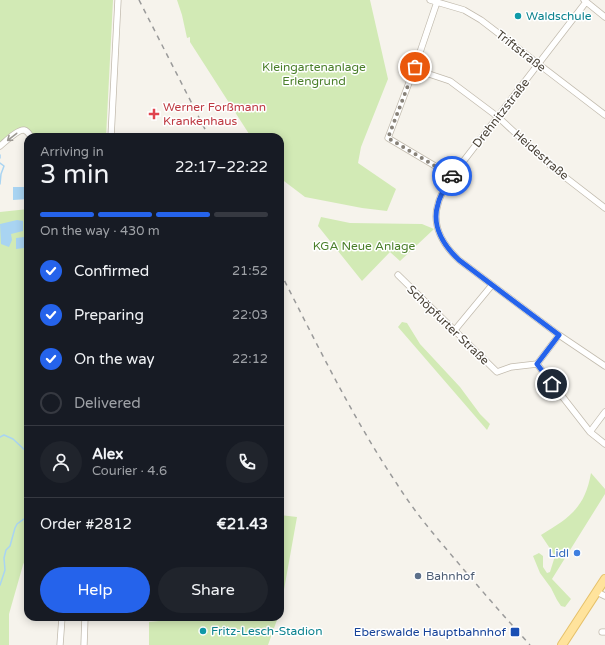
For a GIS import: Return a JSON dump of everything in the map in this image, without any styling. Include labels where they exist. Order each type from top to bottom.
[{"type":"main road","points":[[563,645],[605,579]]},
{"type":"street","points":[[111,133],[118,0]]},
{"type":"street","name":"Triftstraße","points":[[430,0],[464,10],[480,20],[605,115]]},
{"type":"street","points":[[585,1],[605,17]]},
{"type":"street","name":"Drehnitzstraße","points":[[585,1],[538,65],[452,176],[438,204],[436,214],[440,234],[444,243],[448,250],[459,260],[559,335],[605,366]]},
{"type":"street","points":[[437,2],[388,138],[452,176]]},
{"type":"street","name":"Heidestraße","points":[[414,69],[450,81],[498,117],[552,167],[605,208]]},
{"type":"street","points":[[0,146],[20,130],[24,130],[28,133]]},
{"type":"street","name":"Schöpfurter Straße","points":[[398,275],[497,372],[511,367],[537,364]]},
{"type":"street","points":[[454,331],[492,285]]},
{"type":"street","points":[[559,335],[537,364],[590,432],[605,444]]},
{"type":"street","points":[[590,432],[605,412]]},
{"type":"street","points":[[597,592],[605,596]]},
{"type":"street","points":[[60,645],[62,621]]},
{"type":"street","points":[[84,645],[85,621]]},
{"type":"green space","points":[[0,0],[113,0],[106,133],[28,133],[24,129],[0,145]]},
{"type":"green space","name":"Kleingartenanlage Erlengrund","points":[[177,0],[370,0],[388,79],[361,147],[358,163],[396,189],[387,211],[362,208],[305,197],[284,181],[284,133],[248,133],[190,42],[190,37],[187,38]]},
{"type":"green space","points":[[24,209],[24,563],[9,614],[9,645],[0,645],[0,212]]},
{"type":"green space","name":"KGA Neue Anlage","points":[[321,217],[350,223],[422,224],[434,229],[400,261],[390,252],[362,281],[318,226]]},
{"type":"green space","points":[[402,322],[407,323],[420,344],[460,387],[480,414],[490,424],[487,430],[398,327]]},
{"type":"green space","points":[[591,473],[605,489],[605,494],[552,579],[571,599],[565,607],[561,606],[551,588],[540,573],[533,556],[539,553],[543,556],[543,567],[547,573],[550,572],[555,556],[541,535],[568,517],[580,504],[585,495]]},
{"type":"green space","points":[[284,515],[297,517],[284,590]]},
{"type":"green space","points":[[277,621],[268,645],[149,645],[149,622]]},
{"type":"water","points":[[13,187],[24,187],[24,199],[13,200]]},
{"type":"water","points":[[17,220],[23,221],[23,231],[11,234],[12,240],[9,247],[1,244],[0,224]]},
{"type":"water","points":[[24,237],[24,248],[16,249],[16,238]]},
{"type":"waterway","points":[[0,163],[4,166],[0,184]]},
{"type":"waterway","points":[[0,437],[4,435],[13,439],[24,449]]},
{"type":"waterway","points":[[0,585],[5,570],[4,558],[6,550],[10,546],[17,524],[24,519]]},
{"type":"railway","points":[[139,0],[207,133]]},
{"type":"railway","points":[[284,280],[321,353],[365,433],[403,493],[421,519],[441,543],[530,645]]},
{"type":"way so far","points":[[415,67],[388,138],[452,176]]},
{"type":"place","name":"Waldschule","points":[[518,16]]},
{"type":"place","name":"Werner Forßmann Krankenhaus","points":[[154,114]]},
{"type":"place","name":"Lidl","points":[[577,553]]},
{"type":"place","name":"Bahnhof","points":[[418,576]]},
{"type":"place","name":"Fritz-Lesch-Stadion","points":[[203,631]]},
{"type":"place","name":"Eberswalde Hauptbahnhof","points":[[515,632]]},
{"type":"route","points":[[452,176],[444,189],[436,214],[440,234],[444,243],[448,250],[459,260],[559,335],[537,364],[552,384]]}]
